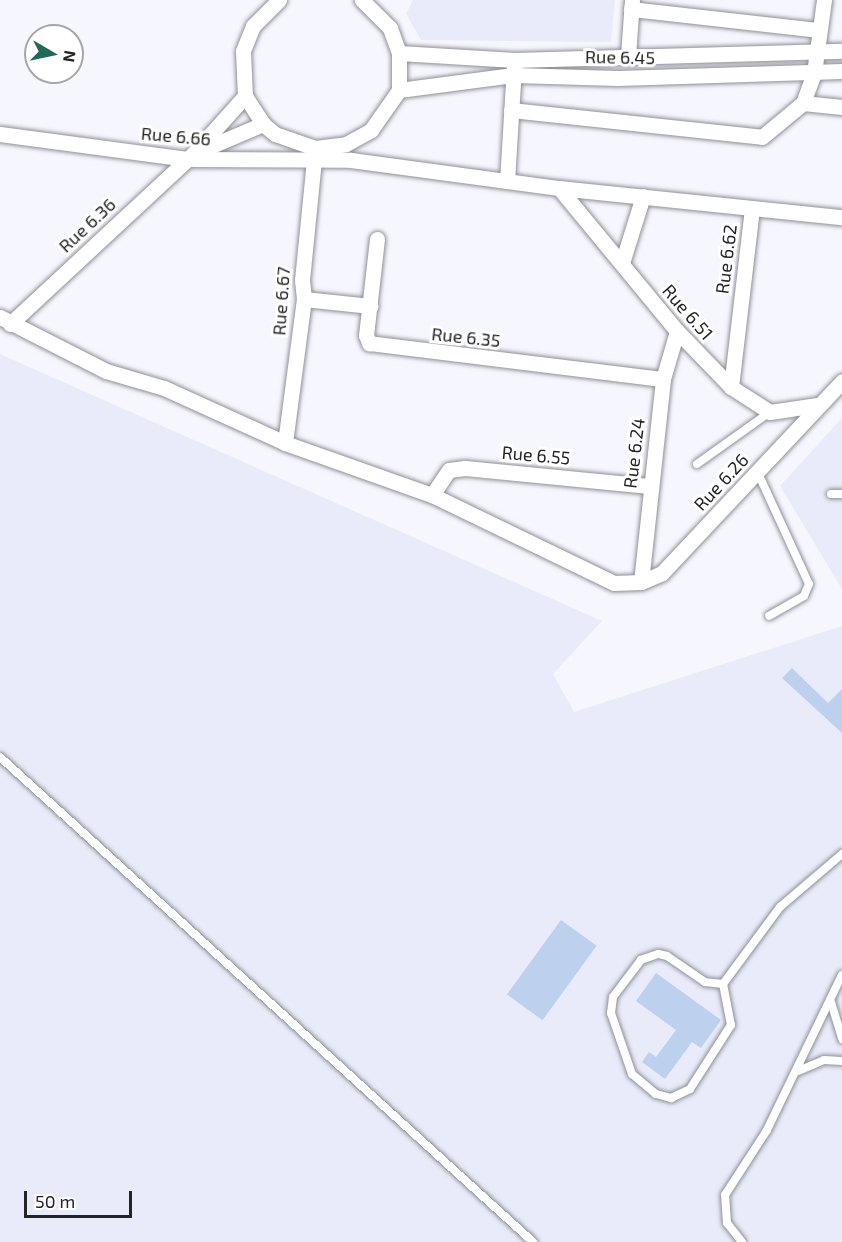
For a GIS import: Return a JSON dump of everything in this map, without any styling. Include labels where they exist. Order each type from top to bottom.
[{"type":"street","points":[[271,2],[252,26],[243,51],[245,96],[263,124],[294,144],[315,148],[346,144],[371,130],[399,90],[399,53],[381,5],[362,0]]},
{"type":"street","points":[[511,110],[746,138],[762,137],[803,103],[814,73],[824,0]]},
{"type":"street","points":[[642,78],[633,56],[631,4],[819,30]]},
{"type":"street","name":"Rue 6.45","points":[[399,90],[514,68],[633,56],[842,51]]},
{"type":"street","name":"Rue 6.45","points":[[399,53],[514,68],[642,78],[842,71]]},
{"type":"street","points":[[726,55],[728,76]]},
{"type":"street","points":[[507,181],[514,68]]},
{"type":"street","name":"Rue 6.36","points":[[5,320],[189,157],[245,96]]},
{"type":"street","points":[[803,103],[842,107]]},
{"type":"street","name":"Rue 6.36","points":[[189,157],[263,124]]},
{"type":"street","name":"Rue 6.66","points":[[0,134],[189,157],[351,160],[559,188],[842,218]]},
{"type":"street","name":"Rue 6.67","points":[[285,443],[304,299],[302,280],[314,160]]},
{"type":"street","name":"Rue 6.51","points":[[559,188],[677,331],[730,387],[770,412]]},
{"type":"street","points":[[621,263],[643,196]]},
{"type":"street","name":"Rue 6.62","points":[[730,387],[752,208]]},
{"type":"street","name":"Rue 6.35","points":[[377,239],[366,335],[369,343],[377,347],[663,379]]},
{"type":"street","points":[[304,299],[371,306]]},
{"type":"street","points":[[5,320],[106,371],[213,407],[285,443],[432,495]]},
{"type":"street","name":"Rue 6.24","points":[[641,582],[649,486],[663,379],[677,331]]},
{"type":"street","name":"Rue 6.26","points":[[432,495],[614,583],[641,582],[662,573],[817,405],[842,381]]},
{"type":"street","points":[[770,412],[817,405]]},
{"type":"street","name":"Rue 6.55","points":[[432,495],[449,470],[465,468],[649,486]]},
{"type":"lane","points":[[697,464],[770,412]]},
{"type":"lane","points":[[757,471],[808,584],[804,596],[769,616]]},
{"type":"lane","points":[[831,494],[842,494]]},
{"type":"lane","points":[[0,757],[533,1242]]},
{"type":"lane","points":[[723,984],[780,907],[842,855]]},
{"type":"lane","points":[[658,954],[667,956],[705,982],[723,984],[730,1011],[728,1034],[690,1089],[670,1098],[656,1094],[632,1074],[611,1013],[614,997],[641,960],[658,954]]},
{"type":"lane","points":[[742,1242],[727,1224],[725,1195],[767,1130],[842,975]]},
{"type":"lane","points":[[830,1001],[842,1039]]},
{"type":"lane","points":[[797,1072],[824,1060],[842,1061]]},
{"type":"shaded area","points":[[413,0],[615,0],[611,42],[421,40],[406,14]]},
{"type":"shaded area","points":[[0,354],[602,621],[553,674],[574,712],[842,626],[842,1242],[0,1242]]},
{"type":"shaded area","points":[[842,418],[842,589],[780,486]]},
{"type":"building","points":[[792,668],[828,703],[842,689],[842,733],[782,678]]},
{"type":"building","points":[[561,920],[597,946],[543,1020],[507,994]]},
{"type":"building","points":[[656,973],[721,1020],[701,1048],[692,1042],[665,1079],[642,1062],[649,1052],[656,1057],[676,1030],[636,1001]]}]
